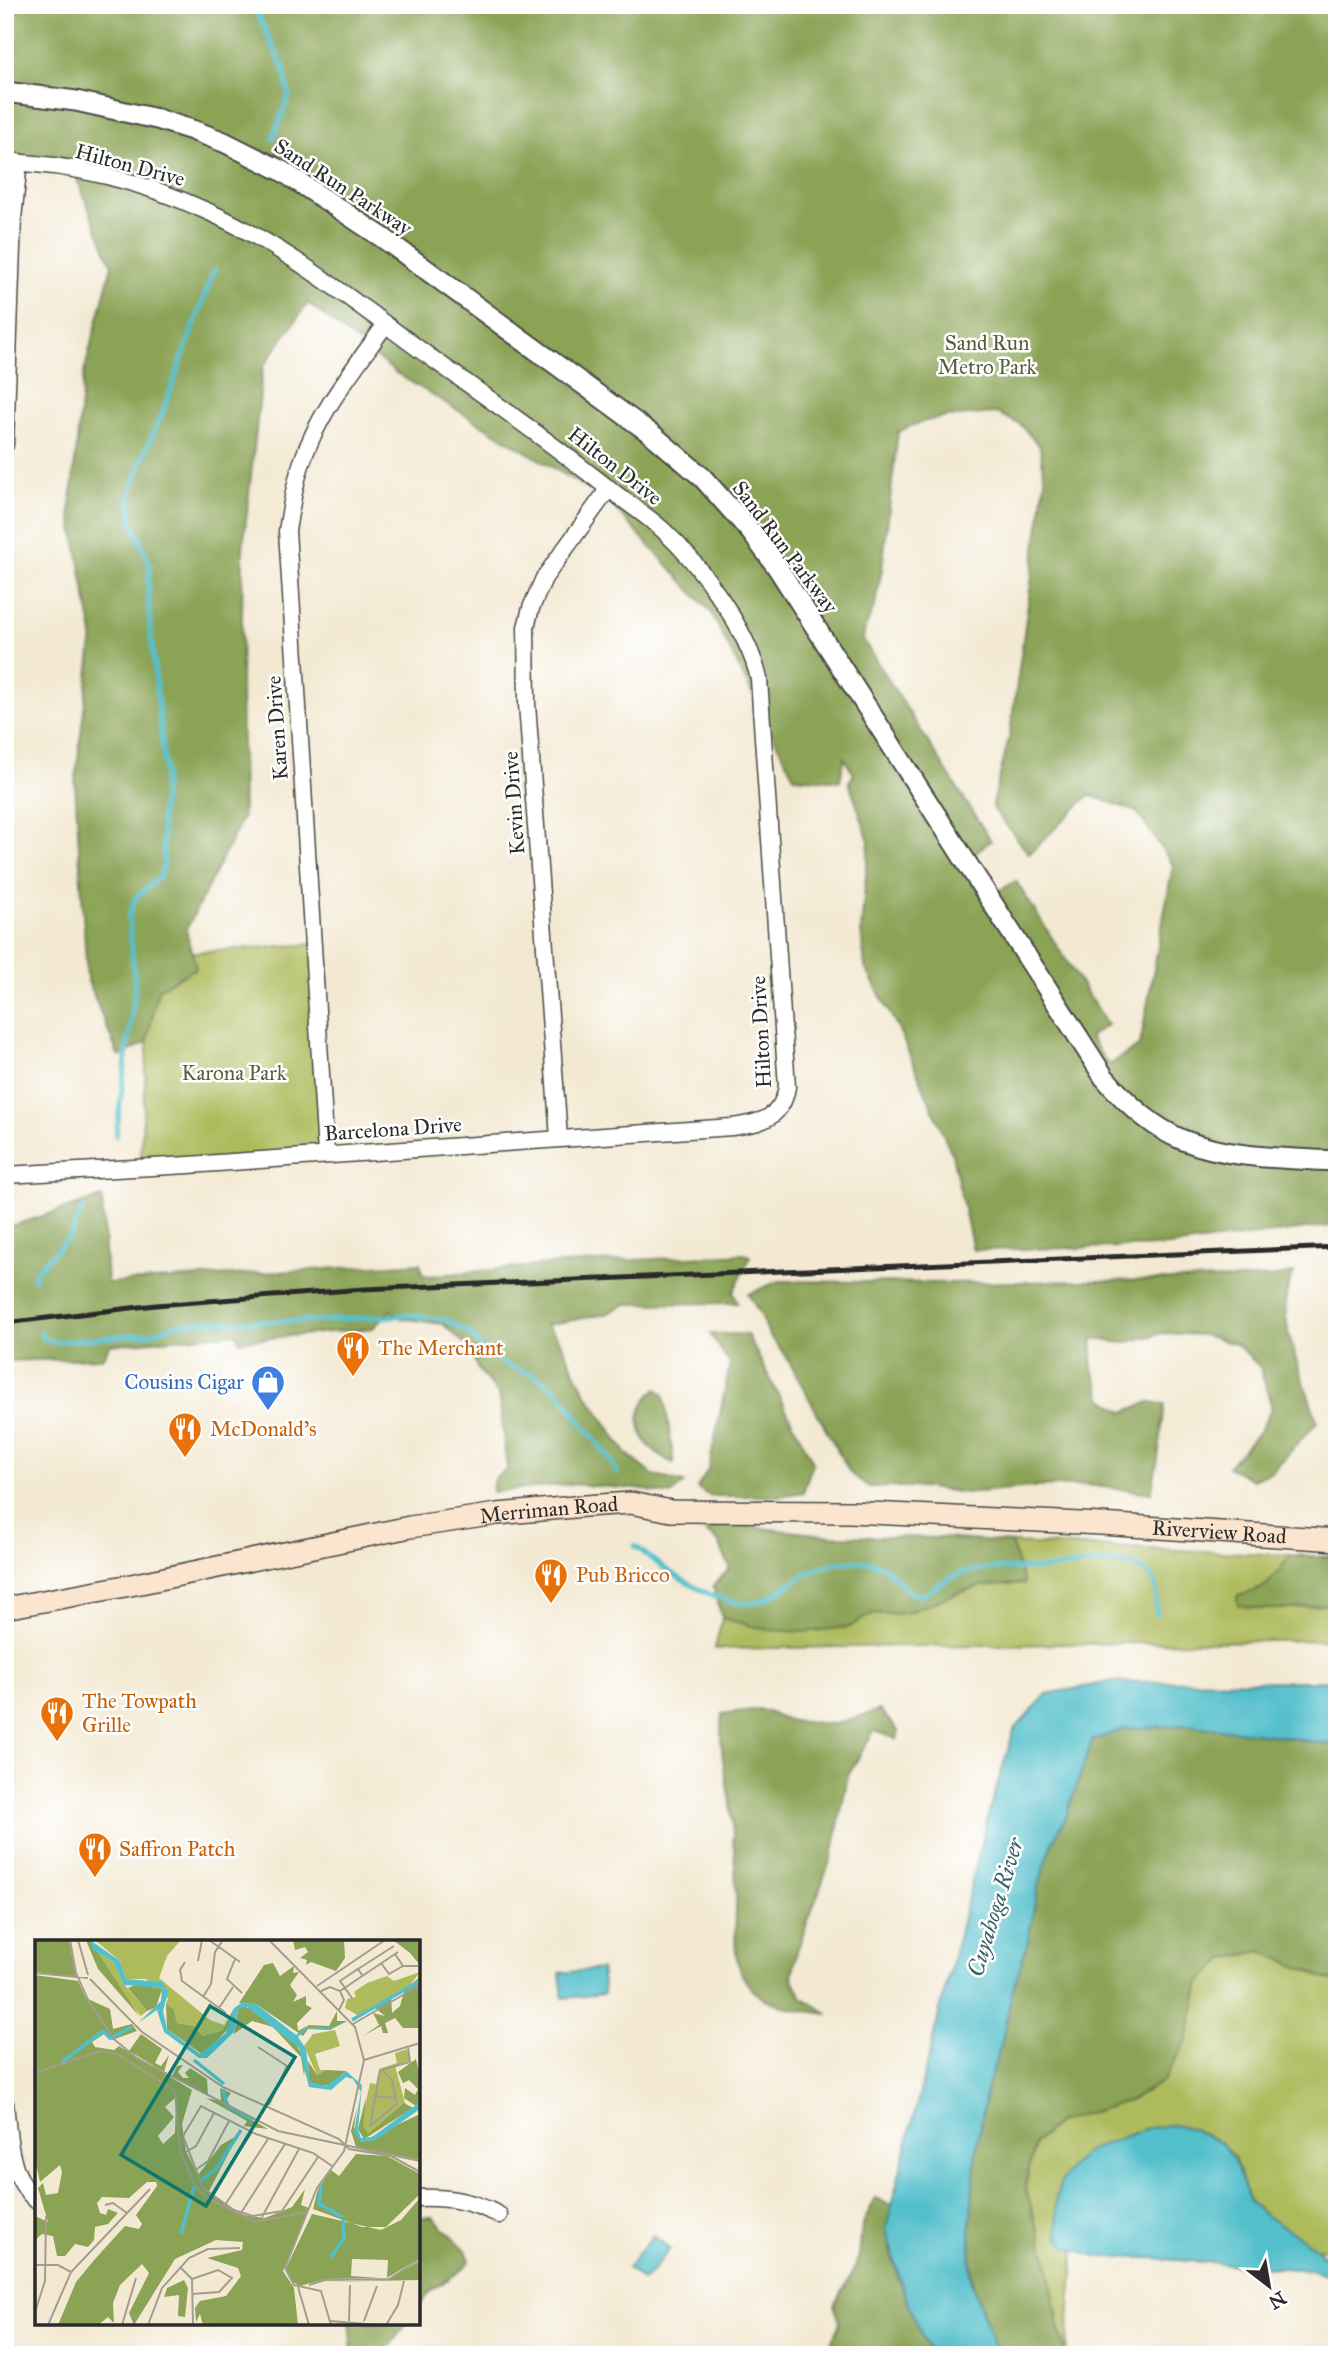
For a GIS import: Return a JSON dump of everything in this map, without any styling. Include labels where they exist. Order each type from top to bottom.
[{"type":"main road","name":"Merriman Road","points":[[5,1608],[136,1584],[410,1527],[536,1509],[632,1503],[671,1511],[850,1512],[1101,1524]]},
{"type":"main road","name":"Riverview Road","points":[[1101,1524],[1337,1540]]},
{"type":"street","name":"Sand Run Parkway","points":[[5,92],[76,101],[157,119],[214,138],[269,164],[383,238],[654,436],[702,477],[751,532],[777,567],[1097,1066],[1119,1095],[1161,1129],[1198,1145],[1241,1153],[1337,1161]]},
{"type":"street","name":"Hilton Drive","points":[[12,162],[86,172],[130,182],[201,208],[268,243],[560,449],[663,531],[700,572],[746,640],[755,665],[760,692],[787,1087],[785,1101],[779,1108]]},
{"type":"street","points":[[5,445],[13,219],[12,162]]},
{"type":"street","name":"Karen Drive","points":[[326,1154],[287,531],[292,496],[316,429],[331,402],[385,325]]},
{"type":"street","name":"Kevin Drive","points":[[559,1138],[527,705],[526,626],[544,578],[609,488]]},
{"type":"street","name":"Barcelona Drive","points":[[5,1175],[189,1165],[732,1127],[756,1124],[779,1108]]},
{"type":"street","points":[[5,2103],[12,2163],[20,2180],[35,2199]]},
{"type":"street","points":[[420,2198],[444,2197],[470,2203],[499,2215]]},
{"type":"green space","name":"Sand Run Metro Park","points":[[5,5],[1337,5],[1337,1225],[1169,1246],[973,1250],[952,1154],[899,1030],[865,967],[861,931],[869,841],[849,782],[854,774],[844,758],[840,781],[794,777],[711,612],[608,501],[396,373],[308,303],[263,367],[243,548],[243,817],[186,930],[196,968],[158,989],[147,1042],[119,1057],[87,979],[75,783],[93,635],[70,511],[84,372],[112,265],[70,162],[5,157]],"holes":[[[997,413],[1021,425],[1040,447],[1045,481],[1010,734],[992,807],[1029,854],[1089,795],[1137,812],[1173,865],[1140,1045],[1109,1065],[1089,1037],[1107,1025],[1016,881],[997,892],[973,854],[991,841],[863,640],[875,605],[882,569],[898,432],[934,419]]]},
{"type":"green space","name":"Karona Park","points":[[312,944],[326,1154],[140,1168],[153,955]]},
{"type":"green space","points":[[102,1197],[107,1283],[420,1263],[422,1274],[428,1276],[544,1265],[743,1254],[751,1256],[733,1292],[738,1303],[626,1304],[606,1314],[546,1325],[559,1339],[584,1390],[626,1453],[653,1475],[684,1483],[671,1495],[639,1489],[570,1484],[492,1492],[494,1478],[507,1470],[499,1395],[477,1368],[470,1349],[443,1324],[401,1318],[390,1311],[373,1328],[239,1341],[237,1333],[110,1345],[102,1358],[5,1361],[5,1228]]},
{"type":"green space","points":[[1294,1273],[1287,1289],[1287,1327],[1317,1422],[1272,1472],[1253,1480],[1228,1467],[1259,1432],[1272,1408],[1260,1367],[1236,1344],[1203,1335],[1163,1333],[1123,1343],[1093,1338],[1092,1366],[1103,1399],[1124,1412],[1149,1402],[1165,1404],[1151,1493],[1087,1485],[966,1493],[921,1487],[869,1487],[850,1473],[786,1356],[769,1335],[748,1294],[779,1281],[949,1283],[1242,1279]]},
{"type":"green space","points":[[710,1334],[747,1334],[813,1462],[803,1492],[780,1496],[710,1496],[697,1488],[709,1468],[730,1364]]},
{"type":"green space","points":[[657,1389],[664,1395],[674,1463],[652,1450],[641,1430],[641,1409],[647,1398]]},
{"type":"green space","points":[[720,1523],[832,1536],[943,1538],[1011,1543],[1024,1584],[982,1586],[906,1613],[872,1614],[849,1627],[805,1632],[768,1630],[722,1618],[713,1586],[730,1568],[718,1541],[705,1532]]},
{"type":"green space","points":[[1011,1543],[1337,1557],[1337,1640],[715,1649],[722,1618],[768,1630],[849,1627],[872,1614],[906,1613],[982,1586],[1023,1584]]},
{"type":"green space","points":[[1290,1556],[1337,1557],[1337,1603],[1288,1609],[1261,1609],[1238,1605],[1237,1596],[1264,1587]]},
{"type":"green space","points":[[759,1709],[791,1721],[835,1724],[880,1710],[899,1732],[896,1739],[874,1730],[848,1776],[832,1856],[797,1951],[792,1977],[802,1997],[829,2014],[785,2007],[763,1998],[747,1983],[736,1956],[734,1842],[722,1748],[722,1714]]},
{"type":"green space","points":[[1185,1725],[1337,1746],[1337,1983],[1261,1951],[1224,1959],[1200,1982],[1187,2041],[1163,2081],[1131,2100],[1058,2122],[1035,2143],[1025,2187],[1048,2262],[1066,2355],[998,2355],[972,2281],[970,2230],[975,2158],[987,2086],[1001,2046],[1012,1992],[1028,1941],[1037,1891],[1092,1741],[1124,1729]]},
{"type":"green space","points":[[1261,1951],[1337,1983],[1337,2250],[1317,2248],[1265,2215],[1250,2202],[1234,2158],[1221,2143],[1191,2128],[1170,2125],[1144,2129],[1088,2151],[1071,2167],[1058,2217],[1058,2234],[1065,2247],[1075,2250],[1066,2355],[1048,2262],[1025,2187],[1035,2143],[1058,2122],[1131,2100],[1187,2041],[1200,1982],[1224,1959]]},
{"type":"green space","points":[[875,2198],[892,2206],[887,2227],[891,2254],[919,2329],[932,2355],[825,2355],[840,2323],[834,2305],[859,2256],[862,2226]]},
{"type":"green space","points":[[420,2217],[432,2217],[466,2250],[470,2261],[431,2291],[420,2305]]},
{"type":"green space","points":[[350,2325],[406,2325],[383,2355],[352,2355]]},
{"type":"water","name":"Cuyahoga River","points":[[1337,1681],[1337,1746],[1185,1725],[1124,1729],[1092,1741],[1037,1891],[1028,1941],[1012,1992],[1001,2046],[987,2086],[975,2158],[970,2230],[971,2281],[998,2355],[932,2355],[905,2294],[886,2229],[989,1812],[1014,1730],[1047,1694],[1110,1682]]},
{"type":"water","points":[[601,1969],[604,1994],[563,1998],[560,1973]]},
{"type":"water","points":[[1170,2125],[1191,2128],[1221,2143],[1233,2158],[1250,2202],[1265,2215],[1317,2248],[1333,2266],[1327,2275],[1309,2270],[1151,2258],[1101,2257],[1065,2247],[1058,2234],[1056,2198],[1061,2182],[1071,2167],[1087,2151],[1144,2129]]},
{"type":"water","points":[[653,2235],[670,2249],[644,2281],[627,2268]]},
{"type":"waterway","points":[[253,5],[284,69],[289,96],[273,138]]},
{"type":"waterway","points":[[116,1136],[135,988],[129,916],[135,899],[159,877],[164,865],[161,818],[165,769],[150,627],[150,565],[132,522],[130,495],[214,270]]},
{"type":"waterway","points":[[33,1279],[36,1271],[70,1236],[83,1208]]},
{"type":"waterway","points":[[41,1331],[42,1338],[53,1342],[153,1333],[177,1324],[200,1322],[316,1321],[410,1315],[447,1320],[469,1333],[484,1351],[508,1366],[534,1375],[557,1390],[612,1462],[617,1473]]},
{"type":"waterway","points":[[635,1546],[696,1588],[732,1602],[749,1603],[768,1598],[812,1571],[849,1562],[880,1565],[907,1590],[920,1596],[951,1577],[971,1571],[1113,1563],[1141,1569],[1151,1577],[1155,1585],[1156,1614]]},
{"type":"railway","points":[[5,1323],[156,1305],[364,1289],[1337,1247]]},
{"type":"place","name":"The Merchant","points":[[353,1378]]},
{"type":"place","name":"Cousins Cigar","points":[[268,1412]]},
{"type":"place","name":"McDonald's","points":[[185,1459]]},
{"type":"place","name":"Pub Bricco","points":[[551,1605]]},
{"type":"place","name":"The Towpath Grille","points":[[57,1743]]},
{"type":"place","name":"Saffron Patch","points":[[95,1879]]}]
